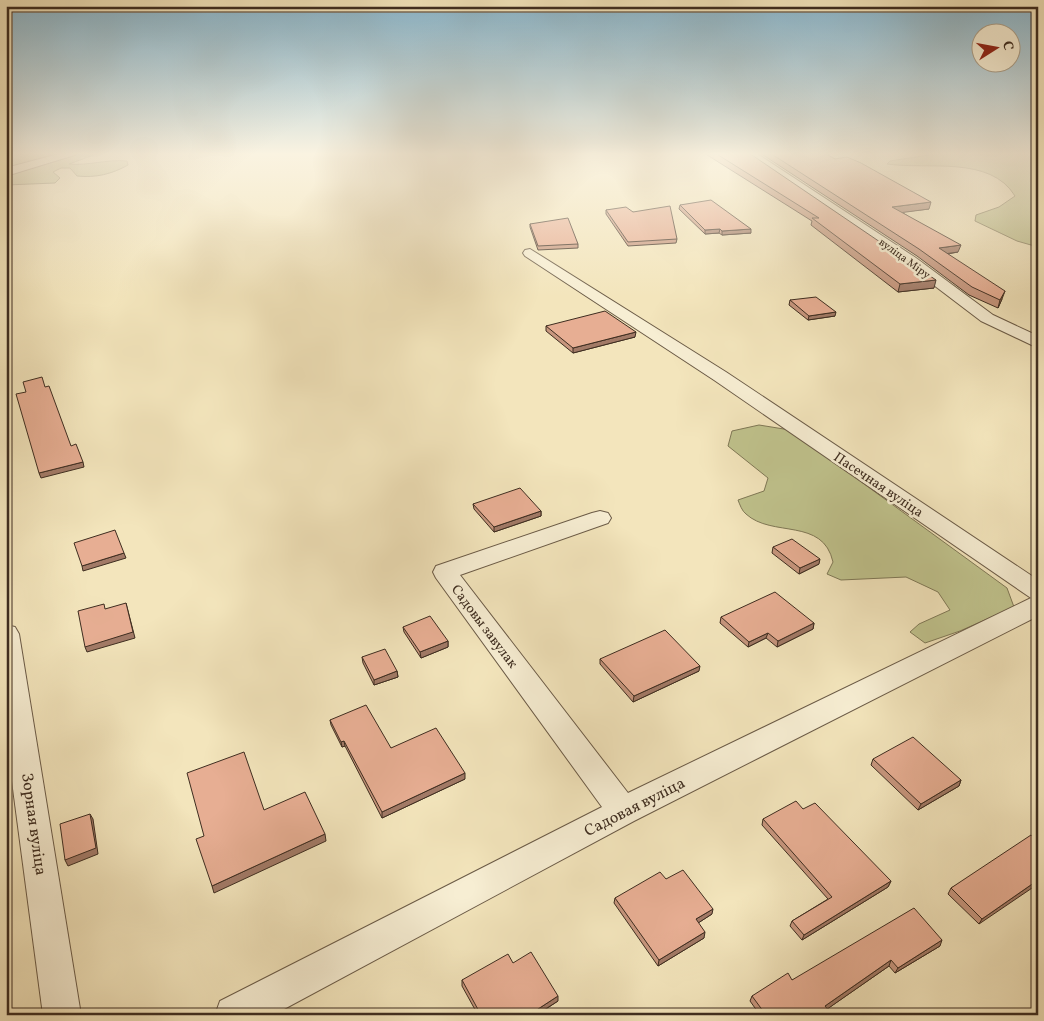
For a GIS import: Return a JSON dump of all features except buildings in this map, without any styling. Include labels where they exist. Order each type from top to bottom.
[{"type":"street","name":"вуліца Міру","points":[[820,201],[903,256],[987,318],[1038,343]]},
{"type":"street","name":"Пасечная вуліца","points":[[530,253],[720,376],[1038,592]]},
{"type":"street","name":"Садовы завулак","points":[[600,518],[446,572],[623,811]]},
{"type":"street","name":"Садовая вуліца","points":[[234,1015],[623,811],[1038,605]]},
{"type":"street","name":"Зорная вуліца","points":[[6,634],[62,1015]]},
{"type":"green space","points":[[1008,201],[1038,201],[1038,247],[1017,241],[975,221],[976,215],[999,207]]},
{"type":"green space","points":[[759,425],[790,430],[1007,588],[1014,607],[960,631],[925,643],[910,632],[919,624],[950,610],[938,592],[906,577],[841,580],[827,574],[833,562],[827,548],[819,539],[808,533],[757,521],[745,513],[740,506],[738,500],[764,491],[768,478],[728,446],[732,431]]}]
